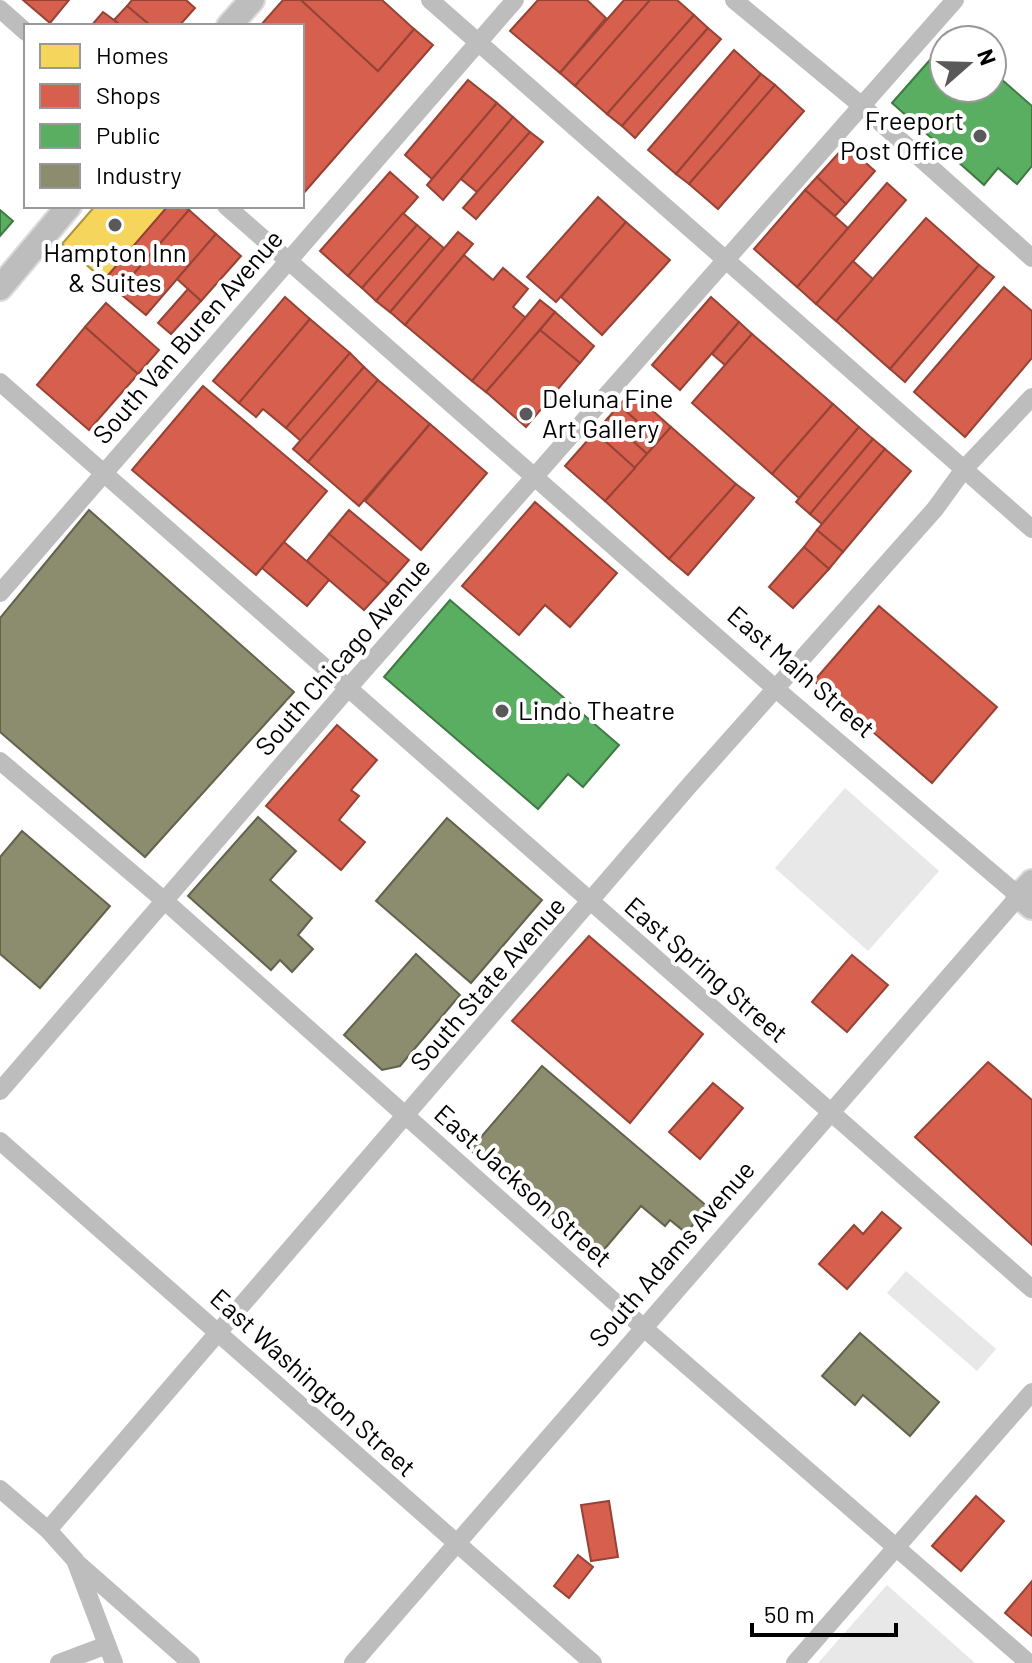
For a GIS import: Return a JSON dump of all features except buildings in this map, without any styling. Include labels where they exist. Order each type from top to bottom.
[{"type":"main road","points":[[231,24],[252,0]]},
{"type":"main road","points":[[0,288],[67,208]]},
{"type":"street","points":[[430,0],[1032,529]]},
{"type":"street","name":"South Van Buren Avenue","points":[[0,593],[515,0]]},
{"type":"street","points":[[734,0],[862,106],[1032,258]]},
{"type":"street","name":"South Chicago Avenue","points":[[0,1091],[349,687],[955,0]]},
{"type":"street","points":[[0,9],[24,30]]},
{"type":"street","name":"East Main Street","points":[[228,208],[776,689],[1028,895]]},
{"type":"street","name":"East Spring Street","points":[[0,382],[1032,1289]]},
{"type":"street","name":"South State Avenue","points":[[48,1530],[217,1331],[935,509],[964,469],[1032,397]]},
{"type":"street","name":"East Jackson Street","points":[[0,761],[166,902],[645,1329],[1029,1663]]},
{"type":"street","name":"South Adams Avenue","points":[[353,1663],[830,1113],[1028,895]]},
{"type":"street","name":"East Washington Street","points":[[0,1141],[456,1546],[593,1663]]},
{"type":"street","points":[[795,1663],[1032,1392]]},
{"type":"street","points":[[0,1489],[191,1663]]},
{"type":"street","points":[[59,1663],[110,1654],[75,1560]]},
{"type":"shaded area","points":[[845,788],[939,871],[868,951],[775,868]]},
{"type":"shaded area","points":[[906,1271],[996,1349],[977,1371],[887,1293]]},
{"type":"shaded area","points":[[887,1585],[975,1663],[818,1663]]},
{"type":"place","name":"Freeport Post Office","points":[[980,136]]},
{"type":"place","name":"Hampton Inn & Suites","points":[[115,225]]},
{"type":"place","name":"Deluna Fine Art Gallery","points":[[526,414]]},
{"type":"place","name":"Lindo Theatre","points":[[502,711]]}]
